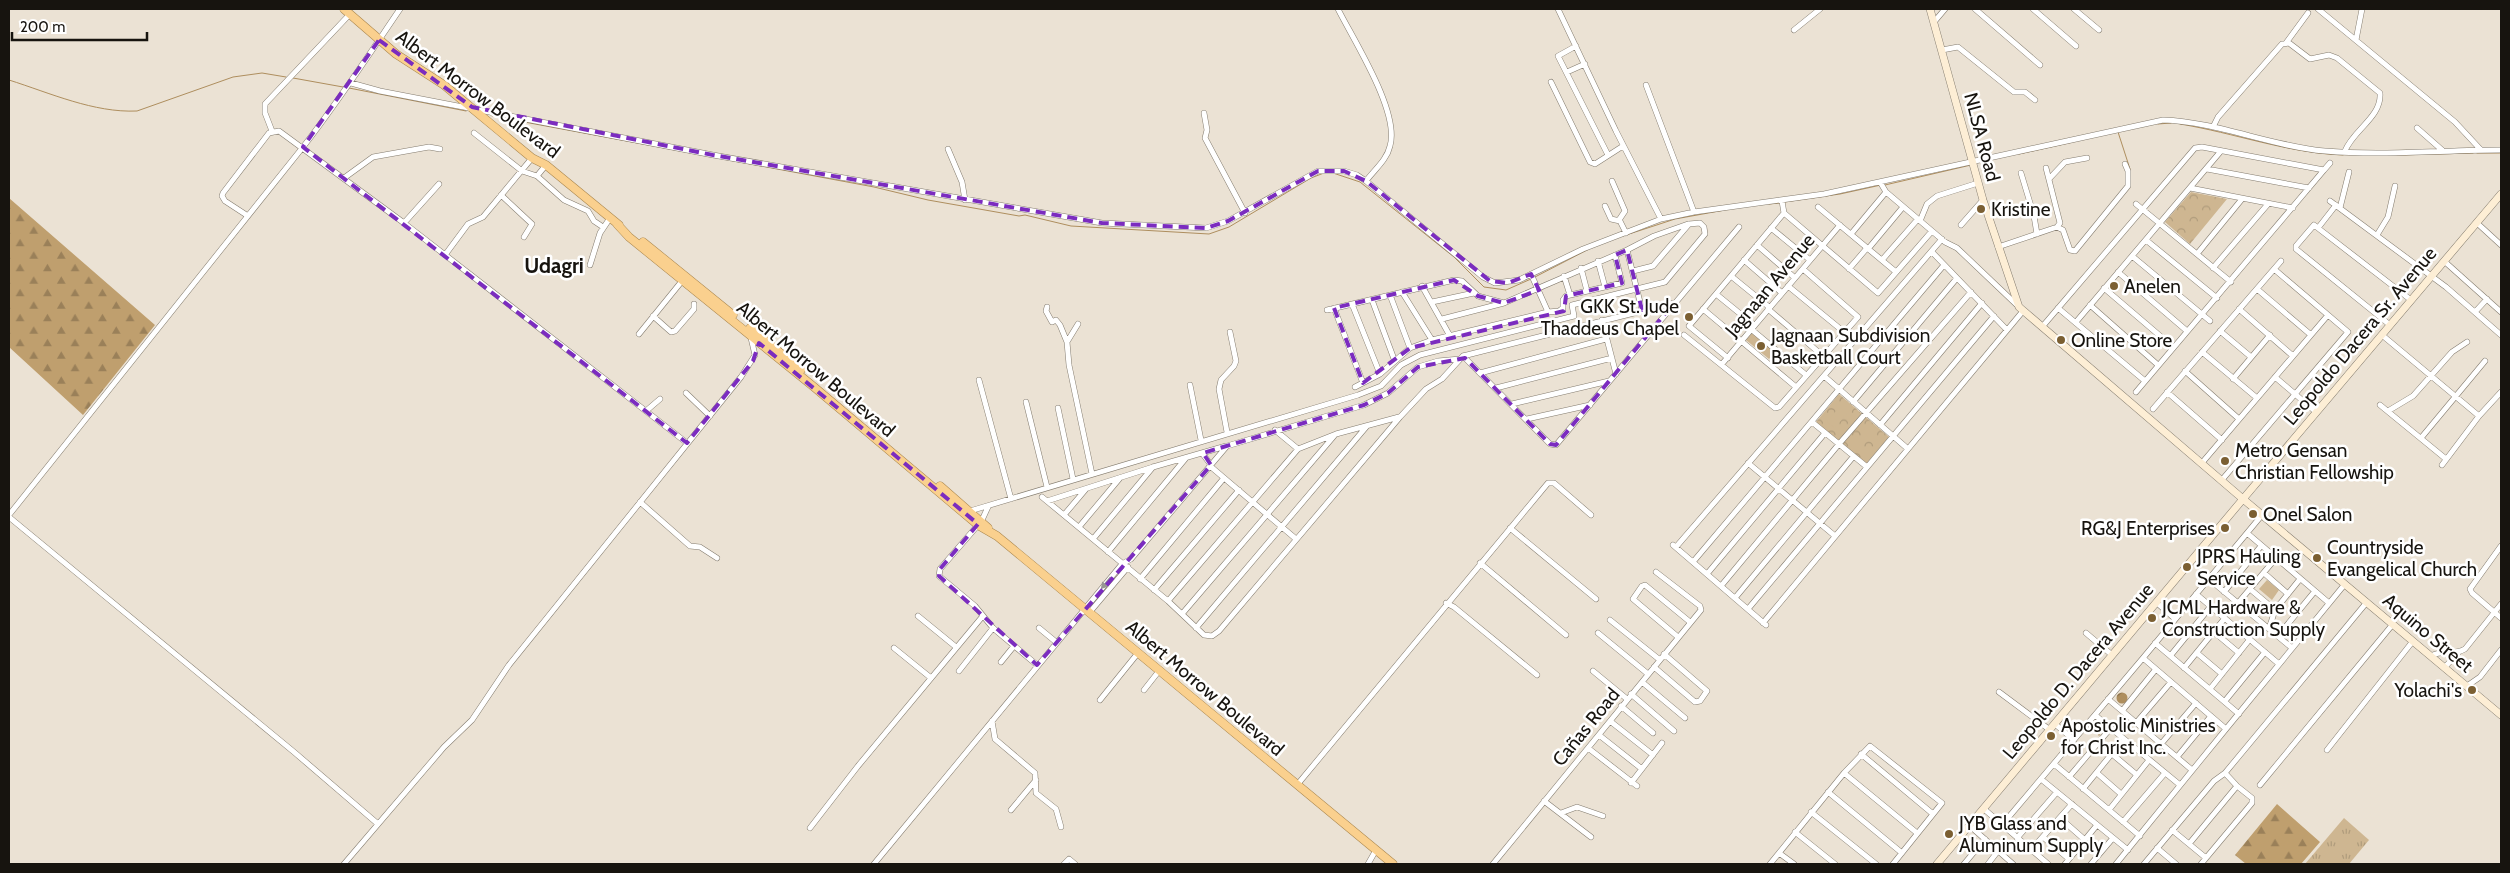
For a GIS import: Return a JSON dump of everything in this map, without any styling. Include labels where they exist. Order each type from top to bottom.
[{"type":"highway","name":"Albert Morrow Boulevard","points":[[347,11],[378,40],[444,85],[532,158],[546,165],[682,281],[980,522],[1394,864]]},
{"type":"highway","name":"Albert Morrow Boulevard","points":[[617,224],[632,233],[763,339],[970,511],[980,522]]},
{"type":"main road","name":"NLSA Road","points":[[1930,9],[1983,200],[2021,309]]},
{"type":"main road","name":"Leopoldo Dacera Sr. Avenue","points":[[2243,499],[2501,194]]},
{"type":"main road","points":[[2021,309],[2243,499]]},
{"type":"main road","name":"Aquino Street","points":[[2243,499],[2501,715]]},
{"type":"main road","name":"Leopoldo D. Dacera Avenue","points":[[1937,864],[2243,499]]},
{"type":"street","points":[[378,824],[9,516],[303,147],[349,86],[356,71],[400,9]]},
{"type":"street","points":[[1338,9],[1377,86],[1392,121],[1390,148],[1366,181]]},
{"type":"street","points":[[1558,9],[1623,146],[1661,219]]},
{"type":"street","points":[[1794,30],[1820,9]]},
{"type":"street","points":[[1934,22],[1945,9]]},
{"type":"street","points":[[1975,9],[2040,65]]},
{"type":"street","points":[[2033,9],[2076,46]]},
{"type":"street","points":[[2074,9],[2099,30]]},
{"type":"street","points":[[2318,9],[2455,122],[2481,150]]},
{"type":"street","points":[[2356,40],[2362,9]]},
{"type":"street","points":[[272,131],[265,113],[265,104],[347,11]]},
{"type":"street","points":[[2213,127],[2218,117],[2286,43],[2308,13]]},
{"type":"street","points":[[2286,43],[2310,59],[2329,55],[2337,58],[2380,93],[2379,106],[2351,139],[2345,151]]},
{"type":"street","points":[[1576,46],[1558,56],[1608,155]]},
{"type":"street","points":[[1942,50],[1958,47],[2014,92],[2025,92],[2035,100]]},
{"type":"street","points":[[1567,72],[1585,64]]},
{"type":"street","points":[[1551,82],[1590,162],[1595,164],[1623,146]]},
{"type":"street","points":[[1646,85],[1694,212]]},
{"type":"street","points":[[349,86],[472,107],[713,155],[1102,223],[1206,228],[1245,213],[1318,171],[1344,171],[1357,175],[1366,181],[1490,281],[1508,283],[1532,275],[1583,248],[1661,219],[1694,212],[1882,187],[1973,163],[2163,120],[2213,127],[2311,149],[2345,151],[2501,150]]},
{"type":"street","points":[[1204,112],[1207,130],[1205,138],[1245,213]]},
{"type":"street","points":[[2417,128],[2442,150]]},
{"type":"street","points":[[272,131],[279,131],[303,147],[445,254],[687,443]]},
{"type":"street","points":[[248,216],[222,199],[222,192],[272,131]]},
{"type":"street","points":[[474,133],[522,171],[537,176],[564,200],[588,211],[603,227]]},
{"type":"street","points":[[2042,327],[2195,148],[2202,146],[2324,170]]},
{"type":"street","points":[[344,178],[373,157],[429,147],[440,150]]},
{"type":"street","points":[[948,149],[962,182],[965,200]]},
{"type":"street","points":[[2076,322],[2221,151]]},
{"type":"street","points":[[445,254],[472,221],[483,217],[532,158]]},
{"type":"street","points":[[2049,179],[2065,162],[2087,158]]},
{"type":"street","points":[[2136,392],[2330,163]]},
{"type":"street","points":[[2057,227],[2063,230],[2070,250],[2075,251],[2128,186],[2128,172],[2125,164]]},
{"type":"street","points":[[537,176],[546,165]]},
{"type":"street","points":[[1998,247],[2057,227],[2061,220],[2046,168]]},
{"type":"street","points":[[2207,169],[2309,188]]},
{"type":"street","points":[[2318,228],[2338,207],[2350,172]]},
{"type":"street","points":[[2021,173],[2034,216],[2037,234]]},
{"type":"street","points":[[1612,181],[1625,211],[1619,220]]},
{"type":"street","points":[[1882,260],[1919,220],[1927,204],[1936,196],[1978,183]]},
{"type":"street","points":[[404,223],[439,184]]},
{"type":"street","points":[[2377,235],[2388,217],[2395,186]]},
{"type":"street","points":[[1882,187],[1932,231],[1957,248],[2021,309],[2007,330],[1764,624],[1674,546],[1748,464],[1942,239]]},
{"type":"street","points":[[1851,234],[1882,187]]},
{"type":"street","points":[[2190,188],[2293,208]]},
{"type":"street","points":[[501,195],[532,224],[524,237]]},
{"type":"street","points":[[2197,254],[2242,199]]},
{"type":"street","points":[[1961,225],[1983,200]]},
{"type":"street","points":[[1782,201],[1784,213],[1878,293],[1932,231]]},
{"type":"street","points":[[2330,201],[2432,276],[2501,335]]},
{"type":"street","points":[[2136,204],[2231,282]]},
{"type":"street","points":[[2214,268],[2268,204]]},
{"type":"street","points":[[1605,206],[1611,219],[1619,220]]},
{"type":"street","points":[[1818,207],[1896,272]]},
{"type":"street","points":[[1849,269],[1903,207]]},
{"type":"street","points":[[1728,358],[1689,326],[1784,213]]},
{"type":"street","points":[[590,265],[603,227],[610,218]]},
{"type":"street","points":[[1619,220],[1626,233]]},
{"type":"street","points":[[2477,223],[2501,245]]},
{"type":"street","points":[[970,511],[1374,389],[1391,378],[1401,365],[1420,355],[1574,316],[1572,305],[1664,282],[1705,234],[1706,230],[1702,224],[1689,224],[1654,236],[1627,250],[1581,268],[1539,290],[1504,304],[1442,320]]},
{"type":"street","points":[[1633,271],[1653,266],[1689,224]]},
{"type":"street","name":"Jagnaan Avenue","points":[[1722,364],[1840,225]]},
{"type":"street","points":[[2390,325],[2296,249],[2312,226],[2318,228],[2411,300]]},
{"type":"street","points":[[1462,357],[1554,446],[1739,227]]},
{"type":"street","points":[[1771,228],[1810,260]]},
{"type":"street","points":[[2146,240],[2216,298]]},
{"type":"street","points":[[1757,245],[1795,278]]},
{"type":"street","points":[[1627,250],[1642,310]]},
{"type":"street","points":[[1932,252],[2007,330]]},
{"type":"street","points":[[1355,387],[1380,374],[1410,348],[1432,340],[1562,310],[1564,299],[1570,295],[1625,282],[1615,255]]},
{"type":"street","points":[[2132,256],[2210,322]]},
{"type":"street","points":[[1744,260],[1782,293]]},
{"type":"street","points":[[1598,261],[1605,287]]},
{"type":"street","points":[[2153,409],[2281,261]]},
{"type":"street","points":[[2444,261],[2501,312]]},
{"type":"street","points":[[1693,562],[1944,265]]},
{"type":"street","points":[[1581,268],[1587,291]]},
{"type":"street","points":[[1684,335],[1720,366],[1722,364],[1775,408],[1781,406],[1858,316],[1803,268]]},
{"type":"street","points":[[2222,481],[2348,332],[2274,269]]},
{"type":"street","points":[[2118,272],[2187,331]]},
{"type":"street","points":[[1532,275],[1548,312]]},
{"type":"street","points":[[1564,276],[1570,295]]},
{"type":"street","points":[[1731,276],[1824,356]]},
{"type":"street","points":[[1853,402],[1957,278]]},
{"type":"street","points":[[1327,310],[1422,286],[1459,280],[1474,293],[1504,304]]},
{"type":"street","points":[[639,334],[682,281]]},
{"type":"street","points":[[1422,286],[1450,336]]},
{"type":"street","points":[[1788,286],[1844,332]]},
{"type":"street","points":[[2104,288],[2173,347]]},
{"type":"street","points":[[2257,289],[2311,335]]},
{"type":"street","points":[[1402,292],[1432,340]]},
{"type":"street","points":[[1721,586],[1839,444],[1971,292]]},
{"type":"street","points":[[1432,302],[1474,293]]},
{"type":"street","points":[[1716,294],[1806,375]]},
{"type":"street","points":[[1390,295],[1410,348]]},
{"type":"street","points":[[1487,299],[1488,308]]},
{"type":"street","points":[[2475,312],[2487,299]]},
{"type":"street","points":[[1372,300],[1394,360]]},
{"type":"street","points":[[1047,501],[1153,466],[1168,464],[1275,430],[1364,406],[1388,393],[1418,367],[1674,303]]},
{"type":"street","points":[[1880,425],[1982,303]]},
{"type":"street","points":[[653,316],[672,332],[694,309],[694,304]]},
{"type":"street","points":[[1352,304],[1380,374]]},
{"type":"street","points":[[2090,305],[2158,365]]},
{"type":"street","points":[[1047,308],[1046,311],[1052,322],[1056,320],[1060,325],[1067,342],[1069,365],[1092,474]]},
{"type":"street","points":[[1334,308],[1363,383]]},
{"type":"street","points":[[2058,308],[2145,381]]},
{"type":"street","points":[[1703,309],[1796,387]]},
{"type":"street","points":[[2239,309],[2293,356]]},
{"type":"street","points":[[2201,464],[2328,315]]},
{"type":"street","points":[[1748,609],[1994,316]]},
{"type":"street","points":[[1602,320],[1616,374]]},
{"type":"street","points":[[1067,342],[1078,324]]},
{"type":"street","points":[[2220,331],[2251,357]]},
{"type":"street","points":[[1227,432],[1219,389],[1221,380],[1234,366],[1236,361],[1230,332]]},
{"type":"street","points":[[344,864],[444,747],[472,720],[509,665],[753,361],[756,352],[748,334]]},
{"type":"street","points":[[2233,378],[2270,335]]},
{"type":"street","points":[[2382,335],[2479,416]]},
{"type":"street","points":[[1480,373],[1606,339]]},
{"type":"street","points":[[2388,411],[2413,396],[2427,382],[2430,374],[2452,352],[2467,342]]},
{"type":"street","points":[[756,352],[767,349]]},
{"type":"street","points":[[2202,352],[2257,398]]},
{"type":"street","points":[[1042,497],[1168,601],[1207,637],[1216,634],[1400,417],[1426,389],[1442,379],[1462,357]]},
{"type":"street","points":[[1496,388],[1612,358]]},
{"type":"street","points":[[2421,438],[2485,361]]},
{"type":"street","points":[[2185,372],[2240,419]]},
{"type":"street","points":[[1824,376],[1908,449]]},
{"type":"street","points":[[2275,377],[2316,412]]},
{"type":"street","points":[[980,380],[1011,499]]},
{"type":"street","points":[[1512,404],[1610,381]]},
{"type":"street","points":[[1190,385],[1201,440]]},
{"type":"street","points":[[2167,392],[2222,440]]},
{"type":"street","points":[[2442,465],[2479,416],[2501,392]]},
{"type":"street","points":[[686,393],[710,416]]},
{"type":"street","points":[[646,411],[660,399]]},
{"type":"street","points":[[1026,402],[1048,488]]},
{"type":"street","points":[[1527,419],[1590,405]]},
{"type":"street","points":[[2380,405],[2446,459]]},
{"type":"street","points":[[1058,408],[1073,479]]},
{"type":"street","points":[[1168,601],[1298,449],[1336,434],[1400,417]]},
{"type":"street","points":[[1812,422],[1867,467]]},
{"type":"street","points":[[1196,628],[1368,425]]},
{"type":"street","points":[[1275,430],[1298,449]]},
{"type":"street","points":[[1707,574],[1825,433]]},
{"type":"street","points":[[1182,614],[1336,434]]},
{"type":"street","points":[[1087,611],[1122,564],[1131,559],[1227,446]]},
{"type":"street","points":[[1202,453],[1210,465],[1224,478],[1296,539]]},
{"type":"street","points":[[1735,598],[1854,456]]},
{"type":"street","points":[[1108,552],[1187,458]]},
{"type":"street","points":[[1168,464],[1175,472]]},
{"type":"street","points":[[1748,464],[1836,536]]},
{"type":"street","points":[[1093,539],[1153,466]]},
{"type":"street","points":[[1079,527],[1121,477]]},
{"type":"street","points":[[1140,579],[1224,478]]},
{"type":"street","points":[[1297,785],[1446,603],[1551,482],[1591,515]]},
{"type":"street","points":[[1101,483],[1108,492]]},
{"type":"street","points":[[1064,515],[1086,488]]},
{"type":"street","points":[[1154,590],[1239,490]]},
{"type":"street","points":[[640,502],[690,546],[700,547],[717,558]]},
{"type":"street","points":[[988,507],[980,522],[938,573],[943,582],[975,606],[982,617],[993,628],[1037,665]]},
{"type":"street","points":[[2002,825],[2262,515]]},
{"type":"street","points":[[1510,528],[1596,599]]},
{"type":"street","points":[[2247,533],[2329,603]]},
{"type":"street","points":[[2224,592],[2261,546]]},
{"type":"street","points":[[2501,546],[2470,588],[2472,593],[2501,618]]},
{"type":"street","points":[[2238,603],[2276,558]]},
{"type":"street","points":[[874,864],[1056,642],[1128,569],[1131,559]]},
{"type":"street","points":[[1480,564],[1566,635]]},
{"type":"street","name":"Cañas Road","points":[[1492,864],[1701,608],[1656,572]]},
{"type":"street","points":[[2264,573],[2288,594]]},
{"type":"street","points":[[2209,579],[2292,648]]},
{"type":"street","points":[[2269,629],[2275,610],[2300,579]]},
{"type":"street","points":[[2116,864],[2345,584]]},
{"type":"street","points":[[1678,637],[1632,599],[1642,586],[1645,585],[1690,622]]},
{"type":"street","points":[[2250,589],[2275,610]]},
{"type":"street","points":[[2278,636],[2315,591]]},
{"type":"street","points":[[2196,594],[2279,664]]},
{"type":"street","points":[[2144,864],[2214,781],[2226,773],[2367,602]]},
{"type":"street","points":[[1446,603],[1537,675]]},
{"type":"street","points":[[2157,603],[2175,619]]},
{"type":"street","points":[[2445,667],[2501,604]]},
{"type":"street","points":[[2171,656],[2211,606]]},
{"type":"street","points":[[918,616],[956,646]]},
{"type":"street","points":[[810,828],[956,646],[982,617]]},
{"type":"street","points":[[2184,668],[2225,618]]},
{"type":"street","points":[[1610,620],[1660,660]]},
{"type":"street","points":[[2260,785],[2393,624]]},
{"type":"street","points":[[959,671],[993,628]]},
{"type":"street","points":[[1039,628],[1056,642]]},
{"type":"street","points":[[1598,632],[1648,674]]},
{"type":"street","points":[[2086,632],[2112,655]]},
{"type":"street","points":[[2214,632],[2239,653]]},
{"type":"street","points":[[2210,689],[2250,639]]},
{"type":"street","points":[[2327,750],[2413,641]]},
{"type":"street","points":[[2155,643],[2239,714]]},
{"type":"street","points":[[1001,662],[1014,646]]},
{"type":"street","points":[[894,648],[931,678]]},
{"type":"street","points":[[2467,686],[2480,677],[2501,650]]},
{"type":"street","points":[[2225,701],[2265,652]]},
{"type":"street","points":[[2430,656],[2441,652],[2460,652]]},
{"type":"street","points":[[1100,700],[1138,653]]},
{"type":"street","points":[[2197,653],[2222,674]]},
{"type":"street","points":[[1654,667],[1695,702],[1700,701],[1707,694],[1707,691],[1664,654]]},
{"type":"street","points":[[2143,658],[2226,729]]},
{"type":"street","points":[[2122,711],[2156,669]]},
{"type":"street","points":[[1144,690],[1159,671]]},
{"type":"street","points":[[1593,671],[1674,731]]},
{"type":"street","points":[[1642,682],[1685,718]]},
{"type":"street","points":[[2136,723],[2171,682]]},
{"type":"street","points":[[1999,692],[2050,730]]},
{"type":"street","points":[[2108,699],[2192,770]]},
{"type":"street","points":[[2161,744],[2196,703]]},
{"type":"street","points":[[1621,706],[1653,733]]},
{"type":"street","points":[[2094,715],[2180,785]]},
{"type":"street","points":[[2177,757],[2211,716]]},
{"type":"street","points":[[992,721],[996,739],[1034,771],[1036,793],[1058,811],[1061,827]]},
{"type":"street","points":[[1610,721],[1653,755]]},
{"type":"street","points":[[2055,724],[2074,740]]},
{"type":"street","points":[[2069,777],[2110,728]]},
{"type":"street","points":[[1599,735],[1642,769]]},
{"type":"street","points":[[2084,789],[2123,740]]},
{"type":"street","points":[[1588,748],[1634,785],[1642,769],[1662,743]]},
{"type":"street","points":[[1770,864],[1844,773],[1867,747],[1872,747],[1942,803],[1893,864]]},
{"type":"street","points":[[1861,754],[1933,814]]},
{"type":"street","points":[[2112,754],[2137,775]]},
{"type":"street","points":[[2109,810],[2149,760]]},
{"type":"street","points":[[2054,764],[2140,836]]},
{"type":"street","points":[[1844,773],[1917,833]]},
{"type":"street","points":[[2097,773],[2121,794]]},
{"type":"street","points":[[2123,822],[2165,773]]},
{"type":"street","points":[[2201,864],[2252,803],[2252,798],[2237,786],[2226,773]]},
{"type":"street","points":[[2041,779],[2128,850]]},
{"type":"street","points":[[1011,810],[1036,780]]},
{"type":"street","points":[[2189,844],[2237,786]]},
{"type":"street","points":[[1828,792],[1902,852]]},
{"type":"street","points":[[2017,838],[2057,792]]},
{"type":"street","points":[[1544,801],[1591,837]]},
{"type":"street","points":[[2032,850],[2072,804]]},
{"type":"street","points":[[1561,813],[1577,807],[1603,816]]},
{"type":"street","points":[[1984,809],[2048,864]]},
{"type":"street","points":[[1812,812],[1876,864]]},
{"type":"street","points":[[2060,818],[2085,840]]},
{"type":"street","points":[[2043,837],[2067,862],[2097,825]]},
{"type":"street","points":[[1970,826],[2013,864]]},
{"type":"street","points":[[2172,830],[2206,858]]},
{"type":"street","points":[[1796,832],[1835,864]]},
{"type":"street","points":[[2091,864],[2113,838]]},
{"type":"street","points":[[1964,864],[1985,839]]},
{"type":"street","points":[[2157,848],[2174,864]]},
{"type":"street","points":[[1368,864],[1376,850]]},
{"type":"street","points":[[1988,864],[1998,852]]},
{"type":"street","points":[[1779,853],[1794,864]]},
{"type":"street","points":[[1064,864],[1069,859],[1075,864]]},
{"type":"highlighted area","points":[[379,40],[472,107],[713,155],[1102,223],[1206,228],[1228,221],[1318,171],[1344,171],[1366,181],[1490,281],[1508,283],[1531,274],[1539,290],[1504,303],[1478,296],[1454,280],[1334,308],[1363,383],[1410,348],[1564,311],[1566,296],[1622,283],[1615,255],[1627,250],[1642,310],[1674,303],[1556,445],[1550,444],[1465,358],[1418,367],[1388,393],[1364,405],[1203,453],[1211,465],[1037,665],[939,576],[940,569],[978,524],[759,343],[753,361],[687,443],[303,147]]},
{"type":"green space","points":[[2191,192],[2227,199],[2190,244],[2165,222]]},
{"type":"green space","points":[[9,198],[155,325],[83,415],[9,347]]},
{"type":"green space","name":"Jagnaan Subdivision Basketball Court","points":[[1752,333],[1775,352],[1769,359],[1746,340]]},
{"type":"green space","points":[[1839,394],[1889,437],[1866,464],[1816,422]]},
{"type":"green space","points":[[1840,406],[1847,413],[1835,428],[1827,422]]},
{"type":"green space","points":[[2267,580],[2279,590],[2272,600],[2259,589]]},
{"type":"green space","points":[[2277,804],[2320,842],[2301,864],[2246,864],[2235,855]]},
{"type":"green space","points":[[2344,818],[2369,840],[2349,864],[2305,864]]},
{"type":"water","points":[[2122,692],[2128,698],[2122,704],[2116,698]]},
{"type":"water","points":[[2098,721],[2106,727],[2099,736],[2093,728]]},
{"type":"waterway","points":[[9,80],[88,105],[121,111],[137,111],[233,77],[262,73],[286,77]]},
{"type":"waterway","points":[[293,78],[343,87]]},
{"type":"waterway","points":[[349,88],[466,111]]},
{"type":"waterway","points":[[492,116],[874,187],[928,200],[1019,216],[1025,215],[1071,226],[1209,234],[1229,227],[1311,178],[1324,173]]},
{"type":"waterway","points":[[2158,124],[2171,123]]},
{"type":"waterway","points":[[2180,124],[2302,151],[2343,155]]},
{"type":"waterway","points":[[2118,132],[2130,169]]},
{"type":"waterway","points":[[2019,154],[2073,142]]},
{"type":"waterway","points":[[2397,155],[2473,153]]},
{"type":"waterway","points":[[2477,153],[2501,153]]},
{"type":"waterway","points":[[1885,185],[1971,165]]},
{"type":"waterway","points":[[1333,173],[1360,182],[1454,257],[1484,287],[1506,290],[1531,279]]},
{"type":"waterway","points":[[1784,202],[1840,194],[1881,185]]},
{"type":"waterway","points":[[1769,204],[1780,203]]},
{"type":"waterway","points":[[1623,236],[1675,219],[1725,210]]},
{"type":"waterway","points":[[1535,277],[1589,249]]},
{"type":"place","name":"Kristine","points":[[1981,209]]},
{"type":"place","name":"Anelen","points":[[2114,286]]},
{"type":"place","name":"GKK St. Jude Thaddeus Chapel","points":[[1689,317]]},
{"type":"place","name":"Online Store","points":[[2061,340]]},
{"type":"place","name":"Jagnaan Subdivision Basketball Court","points":[[1761,346]]},
{"type":"place","name":"Metro Gensan Christian Fellowship","points":[[2225,461]]},
{"type":"place","name":"Onel Salon","points":[[2253,514]]},
{"type":"place","name":"RG&J Enterprises","points":[[2225,528]]},
{"type":"place","name":"Countryside Evangelical Church","points":[[2317,558]]},
{"type":"place","name":"JPRS Hauling Service","points":[[2187,567]]},
{"type":"place","name":"JCML Hardware & Construction Supply","points":[[2152,618]]},
{"type":"place","name":"Yolachi's","points":[[2472,690]]},
{"type":"place","name":"Apostolic Ministries for Christ Inc.","points":[[2051,736]]},
{"type":"place","name":"JYB Glass and Aluminum Supply","points":[[1949,834]]},
{"type":"district","name":"Udagri","points":[[554,265]]}]
